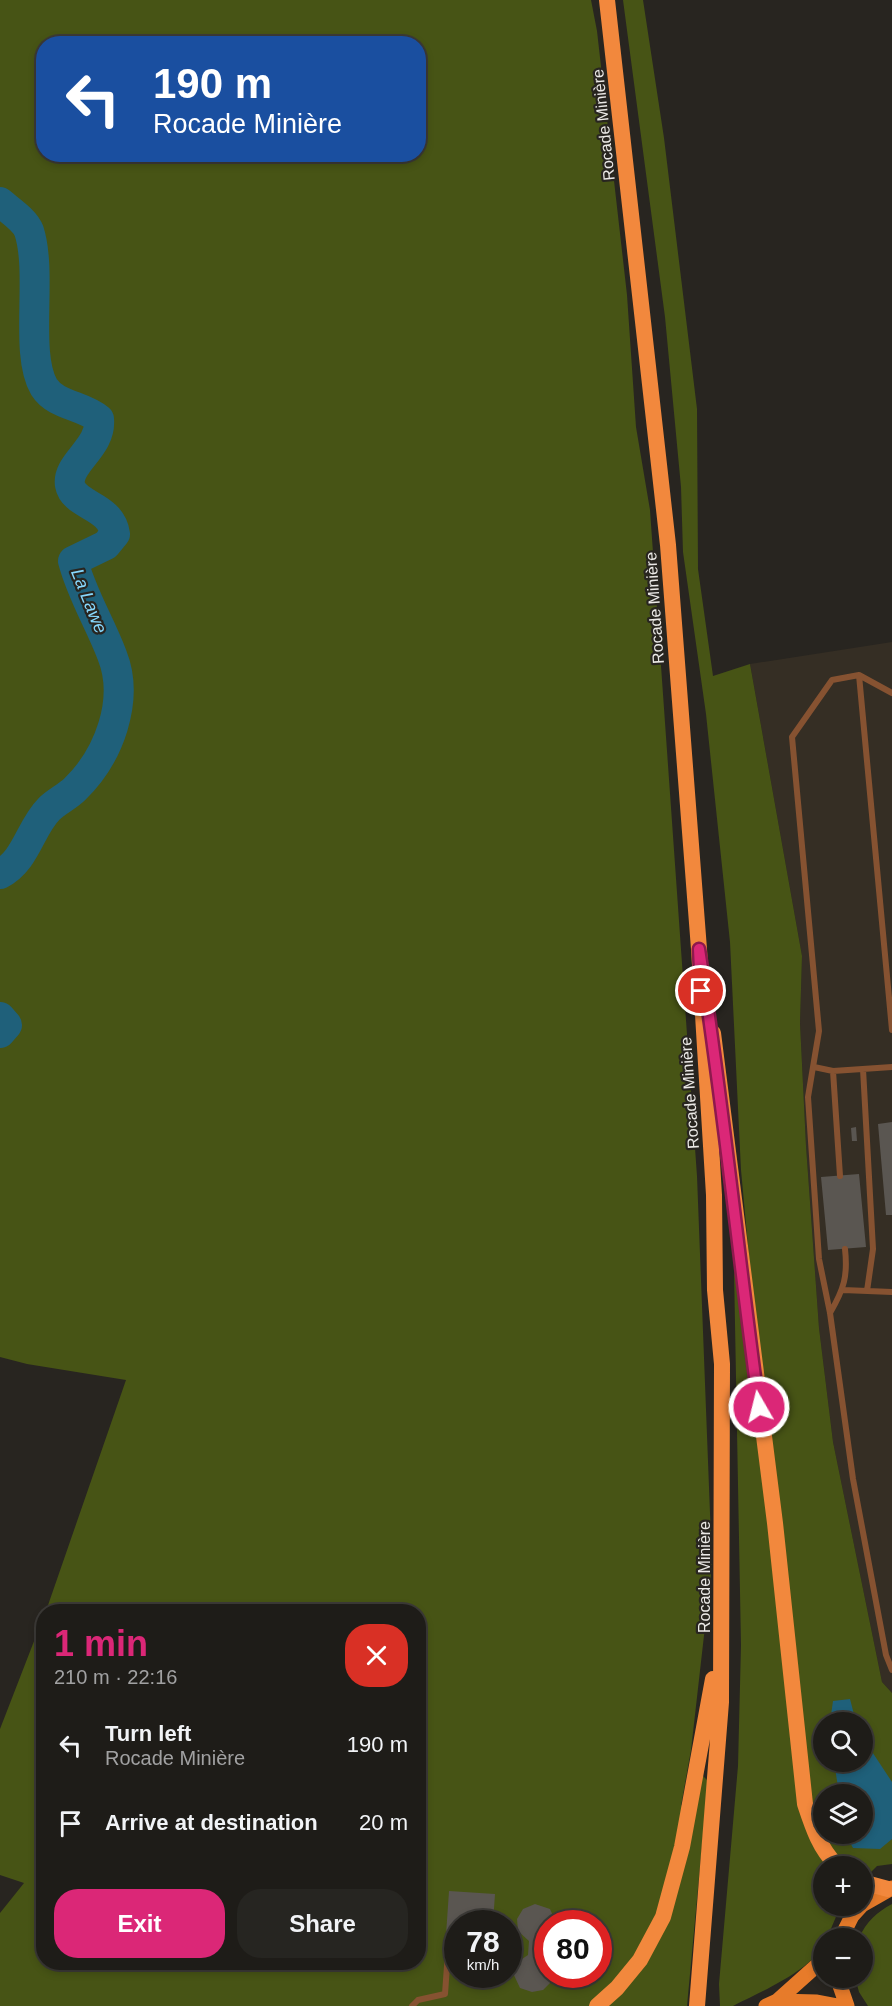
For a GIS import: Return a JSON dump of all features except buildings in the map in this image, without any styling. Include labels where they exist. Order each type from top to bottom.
[{"type":"highway","name":"Rocade Minière","points":[[607,0],[668,545],[699,949],[714,1195],[715,1290],[722,1364],[722,1624],[717,1776],[697,2006]]},
{"type":"highway","points":[[699,949],[720,1081],[732,1203],[775,1523],[805,1804],[815,1836],[827,1856]]},
{"type":"highway","points":[[597,2006],[617,1988],[640,1960],[663,1917],[671,1894],[682,1847],[722,1624]]},
{"type":"highway","points":[[873,1884],[890,1888]]},
{"type":"main road","points":[[873,1898],[890,1888]]},
{"type":"main road","points":[[771,2003],[813,1968]]},
{"type":"main road","points":[[841,1988],[847,2006]]},
{"type":"main road","points":[[771,2003],[817,2002],[838,2006]]},
{"type":"lane","points":[[892,693],[859,675],[832,680],[792,737],[819,1031],[808,1097],[819,1259],[830,1313],[853,1479],[886,1655],[892,1670]]},
{"type":"lane","points":[[859,675],[892,1030]]},
{"type":"lane","points":[[814,1067],[833,1071],[892,1067]]},
{"type":"lane","points":[[863,1069],[873,1249],[867,1291]]},
{"type":"lane","points":[[833,1071],[840,1176]]},
{"type":"lane","points":[[830,1313],[843,1290],[847,1266],[845,1249]]},
{"type":"lane","points":[[843,1290],[892,1292]]},
{"type":"lane","points":[[411,2006],[417,2000],[445,1994],[445,1988]]},
{"type":"shaded area","points":[[892,642],[892,1693],[882,1682],[833,1442],[819,1328],[806,1146],[800,1023],[802,956],[750,664]]},
{"type":"green space","points":[[0,0],[591,0],[597,31],[627,295],[636,427],[650,510],[697,1176],[712,1565],[691,1750],[681,1806],[703,1776],[708,1781],[687,2006],[0,2006],[0,1913],[24,1883],[0,1875],[0,1729],[36,1636],[36,1970],[426,1970],[426,1604],[48,1604],[126,1380],[27,1364],[0,1357]]},
{"type":"green space","points":[[623,0],[643,0],[664,138],[697,409],[698,569],[713,676],[750,664],[802,956],[800,1023],[819,1328],[833,1442],[882,1682],[892,1693],[892,1864],[877,1866],[873,1870],[873,1856],[813,1856],[813,1916],[836,1916],[831,1928],[813,1928],[813,1959],[801,1969],[772,1987],[733,2006],[720,2006],[719,1984],[738,1766],[741,1645],[734,1270],[742,1311],[750,1267],[741,1170],[730,942],[706,714],[683,552],[681,487],[665,317]]},
{"type":"green space","points":[[892,1904],[892,2006],[868,2006],[858,1988],[873,1988],[873,1928],[864,1928],[882,1910]]},
{"type":"water","points":[[850,1699],[853,1712],[831,1712],[833,1701]]},
{"type":"water","points":[[873,1753],[892,1782],[892,1839],[880,1849],[853,1848],[851,1844],[873,1844],[873,1784],[837,1784],[836,1772],[873,1772]]},
{"type":"waterway","name":"La Lawe","points":[[0,202],[20,219],[29,231],[34,269],[35,354],[38,372],[44,387],[55,398],[93,414],[99,419],[95,438],[73,469],[70,485],[78,497],[107,517],[115,534],[106,545],[73,561],[81,586],[112,655],[119,690],[113,726],[98,760],[75,789],[49,809],[16,861],[0,874]]},
{"type":"waterway","name":"La Lawe","points":[[0,1017],[7,1025],[0,1033]]},
{"type":"route","points":[[701,991],[699,949],[720,1081],[732,1203],[759,1407]]}]
